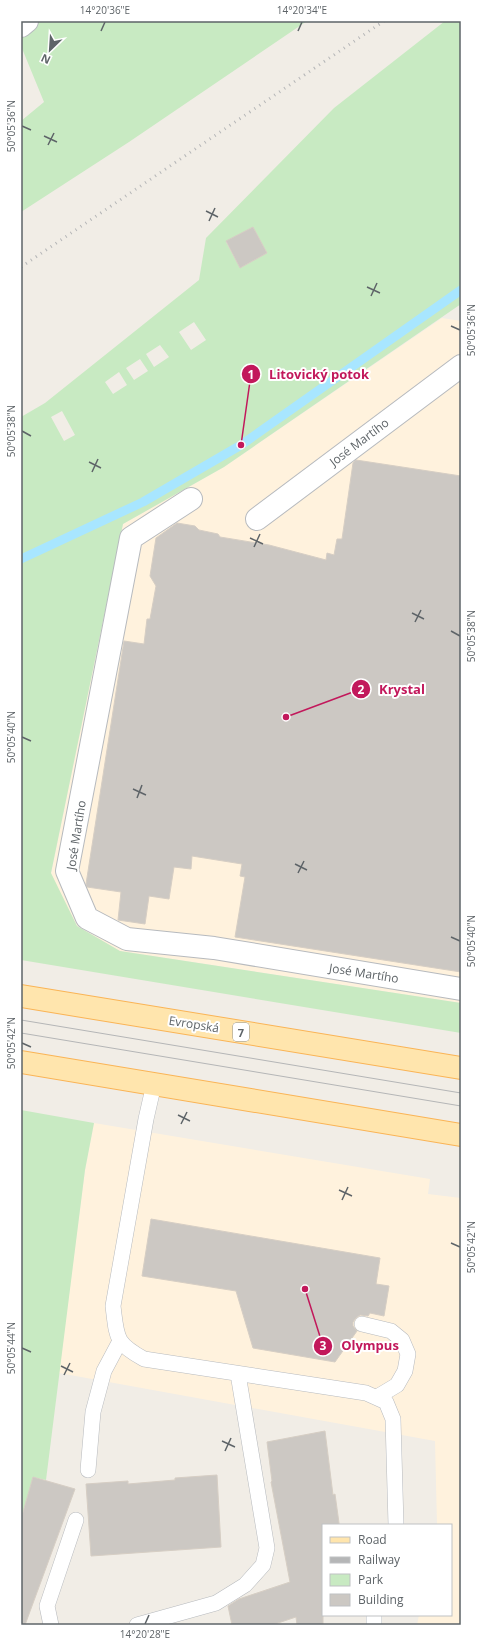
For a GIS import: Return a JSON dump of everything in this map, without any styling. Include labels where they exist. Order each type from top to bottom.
[{"type":"main road","name":"Evropská","points":[[21,996],[461,1068]]},
{"type":"main road","points":[[21,1062],[461,1135]]},
{"type":"street","points":[[21,26],[27,21]]},
{"type":"street","name":"José Martího","points":[[258,519],[461,366]]},
{"type":"street","name":"José Martího","points":[[191,499],[131,538],[67,871],[87,918],[127,939],[214,948],[461,989]]},
{"type":"lane","points":[[154,1084],[146,1118],[113,1306],[116,1330],[120,1341],[127,1350],[144,1359],[366,1393],[386,1402],[393,1419],[396,1524]]},
{"type":"lane","points":[[362,1324],[392,1331],[402,1340],[408,1354],[405,1371],[397,1385],[377,1397]]},
{"type":"lane","points":[[88,1470],[93,1412],[104,1371],[120,1341]]},
{"type":"lane","points":[[137,1625],[216,1603],[245,1585],[263,1564],[267,1548],[238,1374]]},
{"type":"lane","points":[[51,1625],[47,1606],[76,1520]]},
{"type":"shaded area","points":[[442,318],[461,321],[461,1003],[120,951],[77,926],[51,874],[123,524],[224,467]]},
{"type":"shaded area","points":[[94,1123],[430,1179],[428,1194],[461,1198],[461,1625],[417,1625],[419,1616],[452,1616],[452,1524],[437,1524],[435,1441],[59,1373],[85,1170]]},
{"type":"green space","points":[[21,21],[307,21],[129,142],[21,212],[21,121],[44,102],[21,46]]},
{"type":"green space","points":[[445,21],[461,21],[461,304],[224,467],[123,524],[51,873],[77,926],[120,951],[461,1003],[461,1033],[21,960],[21,417],[45,403],[199,280],[206,238],[334,108]],"holes":[[[253,227],[267,253],[240,268],[226,242]],[[194,322],[206,340],[191,350],[179,332]],[[160,345],[169,357],[154,367],[146,354]],[[140,359],[148,371],[134,380],[126,368]],[[119,372],[127,385],[113,394],[105,382]],[[62,411],[75,435],[64,441],[51,417]]]},
{"type":"green space","points":[[21,1110],[94,1123],[85,1170],[46,1480],[33,1477],[21,1519]]},
{"type":"building","points":[[253,227],[267,253],[240,268],[226,241]]},
{"type":"building","points":[[356,460],[461,476],[461,972],[235,937],[245,877],[240,876],[242,864],[192,856],[191,869],[174,867],[169,899],[149,896],[145,924],[118,920],[121,892],[87,887],[86,884],[124,641],[144,644],[147,619],[150,619],[156,586],[150,576],[156,538],[177,523],[195,526],[199,530],[218,534],[220,537],[269,545],[326,560],[327,553],[334,555],[337,539],[342,539],[353,463]]},
{"type":"building","points":[[151,1219],[380,1258],[376,1284],[389,1286],[384,1316],[370,1313],[368,1316],[360,1315],[356,1318],[353,1322],[353,1326],[357,1331],[335,1362],[253,1348],[236,1291],[142,1276]]},
{"type":"building","points":[[325,1431],[333,1495],[335,1494],[339,1524],[322,1524],[323,1625],[297,1625],[296,1617],[272,1625],[232,1625],[228,1606],[239,1599],[290,1582],[271,1482],[267,1442]]},
{"type":"building","points":[[217,1475],[221,1547],[91,1556],[86,1484],[128,1481],[128,1484],[175,1480],[175,1478]]},
{"type":"building","points":[[33,1477],[75,1489],[25,1625],[21,1625],[21,1519]]},
{"type":"waterway","points":[[21,559],[143,502],[241,445],[461,290]]},
{"type":"tram line","points":[[21,1020],[461,1093]]},
{"type":"tram line","points":[[21,1033],[461,1106]]},
{"type":"railway","points":[[21,267],[384,21]]},
{"type":"place","name":"Litovický potok","points":[[241,445]]},
{"type":"place","name":"Krystal","points":[[286,717]]},
{"type":"place","name":"Olympus","points":[[305,1289]]}]
